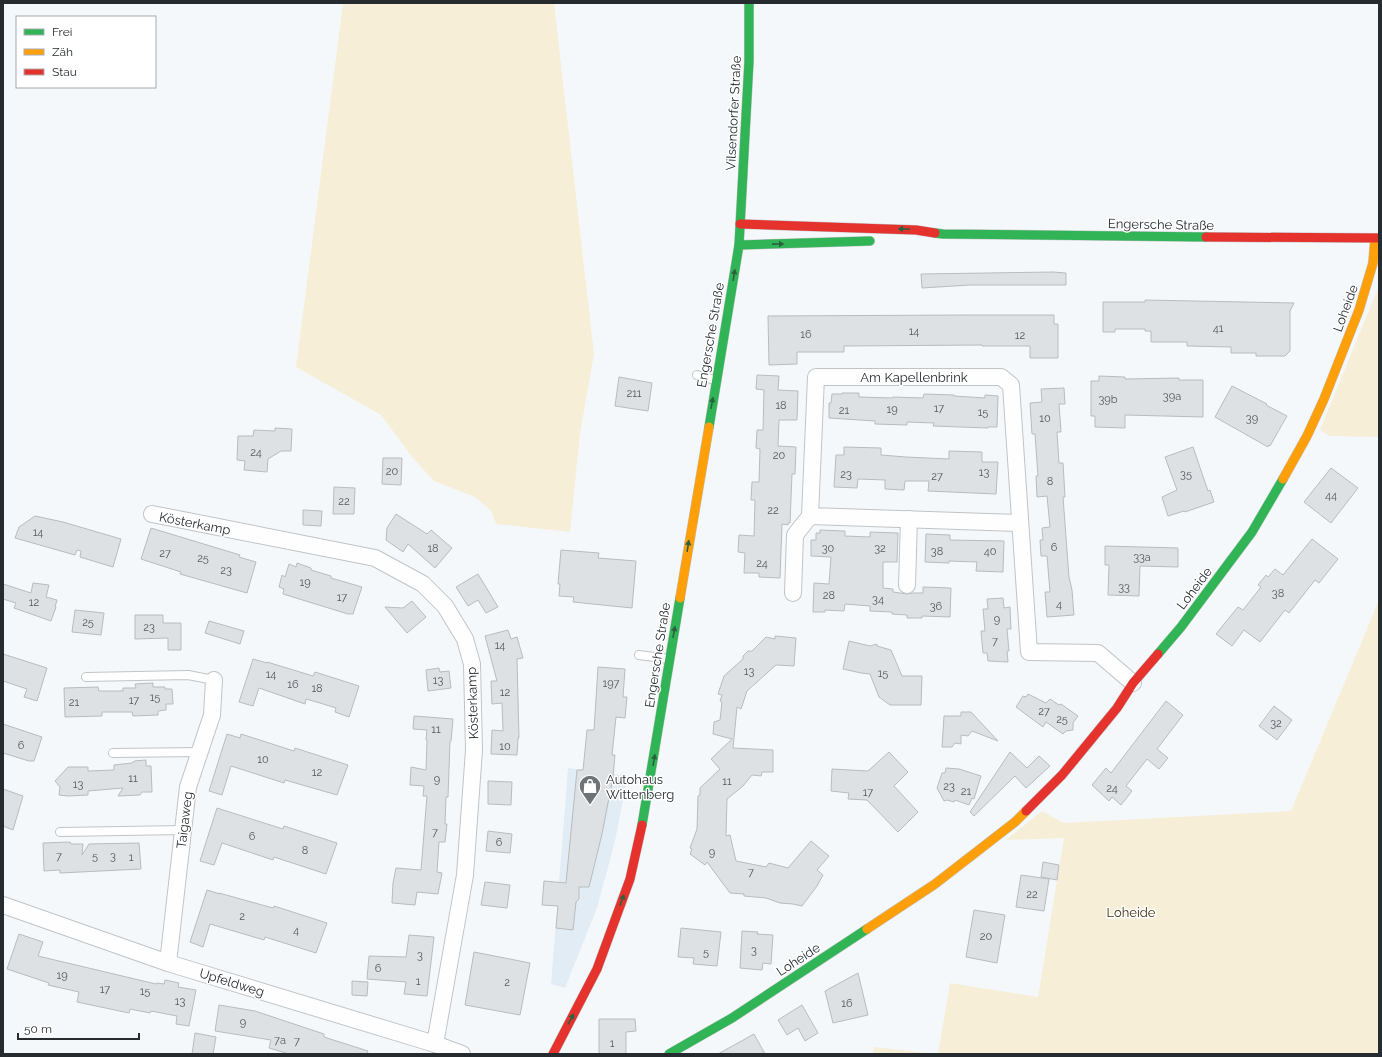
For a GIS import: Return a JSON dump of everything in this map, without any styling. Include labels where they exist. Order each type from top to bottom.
[{"type":"main road","name":"Vilsendorfer Straße","points":[[740,224],[749,62],[749,3]]},
{"type":"main road","name":"Engersche Straße","points":[[553,1054],[597,969],[630,879],[654,759],[669,659],[739,245],[740,224],[916,230],[943,234],[1377,238]]},
{"type":"main road","name":"Engersche Straße","points":[[917,240],[943,234]]},
{"type":"main road","name":"Loheide","points":[[668,1054],[732,1018],[936,884],[1015,822],[1062,775],[1117,708],[1133,683],[1181,627],[1252,532],[1307,436],[1324,399],[1359,310],[1373,263],[1377,238]]},
{"type":"main road","points":[[739,245],[879,241]]},
{"type":"street","name":"Am Kapellenbrink","points":[[810,516],[816,377],[1001,377],[1011,385],[1029,652],[1098,653],[1133,683]]},
{"type":"street","name":"Kösterkamp","points":[[152,514],[375,558],[423,584],[445,606],[465,639],[472,664],[474,750],[466,868],[435,1044]]},
{"type":"street","points":[[793,593],[795,535],[810,516],[1020,523]]},
{"type":"street","points":[[907,585],[909,519]]},
{"type":"street","name":"Taigaweg","points":[[168,963],[188,786],[212,715],[214,680]]},
{"type":"street","name":"Upfeldweg","points":[[3,905],[168,963],[435,1044],[462,1054]]},
{"type":"lane","points":[[697,375],[716,380]]},
{"type":"lane","points":[[638,656],[669,659]]},
{"type":"lane","points":[[86,677],[188,675],[214,680]]},
{"type":"lane","points":[[112,754],[200,752]]},
{"type":"lane","points":[[60,832],[182,830]]},
{"type":"shaded area","points":[[568,768],[628,776],[615,841],[597,908],[565,988],[551,984]]},
{"type":"green space","points":[[343,3],[554,3],[594,354],[580,434],[570,532],[496,524],[491,511],[475,497],[434,481],[413,458],[381,415],[296,367]]},
{"type":"green space","points":[[1379,286],[1379,437],[1330,436],[1320,430]]},
{"type":"green space","points":[[1379,600],[1379,1054],[938,1054],[950,983],[1038,997],[1064,838],[1006,840],[1042,811],[1064,823],[1291,811]]},
{"type":"green space","points":[[874,1047],[935,1054],[873,1054]]},
{"type":"building","points":[[1066,273],[1066,285],[970,285],[922,288],[921,274]]},
{"type":"building","points":[[1145,300],[1294,303],[1290,311],[1290,351],[1285,356],[1256,356],[1256,353],[1231,353],[1231,347],[1187,346],[1187,342],[1151,342],[1151,331],[1145,331],[1145,329],[1115,329],[1115,332],[1103,332],[1103,302],[1145,302]]},
{"type":"building","points":[[1054,315],[1054,324],[1058,324],[1058,358],[1030,358],[1030,346],[844,346],[844,352],[797,352],[797,364],[769,365],[768,316]]},
{"type":"building","points":[[757,375],[779,376],[778,390],[798,391],[797,420],[779,420],[778,446],[796,447],[795,474],[792,474],[790,523],[788,523],[788,525],[782,524],[780,578],[759,577],[759,573],[744,573],[745,553],[738,552],[739,535],[754,536],[755,500],[751,500],[752,482],[759,482],[760,449],[756,448],[757,430],[763,430],[764,390],[756,389]]},
{"type":"building","points":[[1099,376],[1125,377],[1125,379],[1179,378],[1179,380],[1203,380],[1203,417],[1125,415],[1125,428],[1095,427],[1095,416],[1091,416],[1091,381],[1099,381]]},
{"type":"building","points":[[619,377],[652,383],[648,411],[615,406]]},
{"type":"building","points":[[1232,386],[1287,416],[1270,446],[1269,445],[1268,447],[1215,417]]},
{"type":"building","points":[[1064,388],[1065,404],[1059,404],[1061,432],[1057,432],[1059,463],[1063,463],[1065,497],[1063,497],[1069,577],[1072,590],[1074,615],[1047,617],[1045,592],[1050,592],[1047,556],[1041,556],[1040,540],[1043,540],[1042,528],[1050,527],[1047,496],[1037,497],[1036,476],[1038,476],[1035,434],[1032,434],[1030,403],[1042,402],[1041,389]]},
{"type":"building","points":[[859,393],[859,397],[893,398],[923,398],[924,394],[985,398],[985,395],[998,396],[997,427],[933,426],[934,423],[907,422],[907,425],[875,424],[875,421],[829,418],[829,403],[831,403],[832,394]]},
{"type":"building","points":[[275,428],[292,429],[291,451],[281,451],[268,459],[267,472],[244,470],[245,461],[237,460],[238,436],[253,436],[254,430],[275,431]]},
{"type":"building","points":[[844,447],[881,448],[881,455],[949,459],[949,451],[982,452],[982,462],[998,462],[996,494],[928,491],[929,481],[905,481],[904,490],[885,489],[885,480],[858,479],[857,488],[834,487],[836,455],[844,455]]},
{"type":"building","points":[[1193,447],[1208,491],[1210,490],[1214,502],[1168,516],[1162,497],[1177,490],[1165,457]]},
{"type":"building","points":[[383,458],[402,458],[401,485],[382,484]]},
{"type":"building","points":[[1331,468],[1358,488],[1331,523],[1304,502]]},
{"type":"building","points":[[334,487],[355,488],[354,514],[333,514]]},
{"type":"building","points":[[303,510],[322,511],[321,526],[303,525]]},
{"type":"building","points":[[396,514],[427,534],[431,530],[452,548],[435,568],[408,544],[403,552],[386,540],[387,528]]},
{"type":"building","points":[[35,516],[63,522],[121,539],[113,567],[80,557],[81,551],[77,550],[75,555],[15,538],[19,527]]},
{"type":"building","points":[[151,528],[240,555],[239,557],[256,562],[247,593],[180,574],[181,572],[141,559]]},
{"type":"building","points":[[820,530],[845,531],[845,536],[870,537],[870,532],[898,533],[897,562],[883,562],[883,588],[893,589],[893,592],[907,594],[923,593],[923,587],[951,588],[950,617],[922,616],[922,618],[907,618],[907,615],[892,614],[892,612],[870,611],[870,606],[845,604],[844,611],[825,610],[825,612],[813,612],[814,583],[829,584],[831,557],[811,556],[811,540],[816,540],[816,533],[820,533]]},
{"type":"building","points":[[926,534],[950,535],[950,540],[1004,541],[1003,572],[976,571],[977,562],[925,562]]},
{"type":"building","points":[[1312,539],[1338,559],[1319,583],[1315,580],[1289,613],[1285,610],[1260,642],[1244,630],[1232,646],[1216,634],[1238,607],[1243,610],[1261,587],[1258,585],[1266,575],[1268,577],[1275,569],[1283,575]]},
{"type":"building","points":[[1105,546],[1178,548],[1178,567],[1140,566],[1139,596],[1108,595],[1109,565],[1105,565]]},
{"type":"building","points":[[561,550],[599,553],[598,558],[636,561],[632,608],[573,602],[574,597],[559,596],[560,584],[558,584]]},
{"type":"building","points":[[297,563],[311,568],[311,570],[331,576],[331,578],[362,587],[353,614],[348,614],[283,594],[284,589],[279,587],[282,575],[285,577],[289,564],[296,567]]},
{"type":"building","points":[[478,574],[498,607],[486,613],[478,600],[468,606],[456,587]]},
{"type":"building","points":[[33,583],[49,585],[46,597],[57,600],[51,621],[14,608],[16,603],[3,599],[3,584],[31,593]]},
{"type":"building","points":[[1003,598],[1004,608],[1010,607],[1011,629],[1007,629],[1009,651],[1007,651],[1008,662],[988,661],[987,653],[983,653],[981,631],[985,631],[983,609],[988,609],[987,599]]},
{"type":"building","points":[[412,601],[426,617],[407,633],[385,607],[403,608]]},
{"type":"building","points":[[75,610],[104,613],[101,635],[72,632]]},
{"type":"building","points":[[135,615],[163,615],[163,623],[181,623],[181,650],[168,650],[168,638],[135,639]]},
{"type":"building","points":[[209,621],[244,631],[240,644],[205,633]]},
{"type":"building","points":[[508,630],[511,639],[517,637],[523,658],[517,659],[519,738],[517,755],[491,754],[492,730],[503,731],[502,703],[492,704],[491,681],[497,681],[485,636]]},
{"type":"building","points":[[775,636],[796,638],[794,666],[776,665],[747,691],[741,709],[737,707],[733,748],[773,750],[773,772],[762,772],[761,776],[752,775],[743,786],[727,799],[726,836],[730,835],[736,861],[766,867],[769,863],[788,868],[811,841],[829,856],[817,870],[823,875],[817,886],[802,906],[780,903],[766,898],[744,896],[744,894],[730,893],[707,862],[705,865],[690,854],[692,849],[690,848],[697,829],[698,796],[700,795],[700,788],[720,769],[711,759],[732,739],[713,734],[714,722],[720,720],[722,702],[720,701],[722,695],[718,694],[724,676],[743,659],[743,656],[748,651],[752,651],[766,637],[775,639]]},
{"type":"building","points":[[849,641],[870,646],[877,644],[877,646],[891,650],[902,676],[922,676],[921,705],[890,705],[879,697],[870,674],[843,669]]},
{"type":"building","points":[[3,654],[47,668],[37,701],[24,697],[27,689],[3,681]]},
{"type":"building","points":[[253,659],[313,676],[315,672],[359,686],[349,717],[335,712],[336,708],[306,699],[305,704],[259,688],[253,706],[239,702]]},
{"type":"building","points":[[598,667],[625,669],[623,697],[627,697],[625,718],[616,717],[612,755],[615,755],[613,777],[602,834],[589,887],[579,887],[579,899],[576,902],[573,930],[556,928],[558,906],[542,905],[544,881],[566,883],[577,770],[583,770],[587,730],[594,730]]},
{"type":"building","points":[[439,668],[440,672],[449,671],[451,688],[428,691],[426,670]]},
{"type":"building","points":[[153,683],[153,687],[165,687],[165,689],[172,689],[173,704],[166,704],[166,710],[158,711],[158,715],[133,716],[132,712],[102,712],[102,716],[65,717],[64,688],[98,687],[99,691],[123,691],[123,688],[136,688],[135,684]]},
{"type":"building","points":[[1028,694],[1046,703],[1050,699],[1059,705],[1061,704],[1078,716],[1073,723],[1073,730],[1066,731],[1063,734],[1046,722],[1043,727],[1016,707],[1023,696],[1026,697]]},
{"type":"building","points":[[1166,701],[1183,715],[1157,749],[1168,758],[1159,769],[1147,759],[1126,786],[1132,791],[1121,805],[1112,797],[1109,801],[1092,785],[1106,768],[1111,773]]},
{"type":"building","points":[[1274,706],[1292,720],[1277,740],[1259,726]]},
{"type":"building","points":[[961,712],[971,712],[998,741],[972,731],[968,736],[961,735],[961,744],[955,743],[952,747],[942,747],[944,716],[961,716]]},
{"type":"building","points":[[414,716],[453,719],[450,741],[448,797],[446,797],[445,824],[447,824],[445,842],[439,842],[437,872],[442,873],[438,894],[417,892],[415,905],[392,903],[393,883],[396,868],[421,870],[427,796],[423,796],[424,786],[410,785],[411,767],[426,770],[427,730],[413,729]]},
{"type":"building","points":[[3,724],[42,737],[34,761],[29,761],[3,753]]},
{"type":"building","points":[[227,734],[240,738],[241,734],[294,751],[295,748],[348,765],[337,795],[285,780],[284,783],[231,766],[222,795],[209,791]]},
{"type":"building","points":[[889,752],[908,772],[894,786],[918,812],[898,832],[867,800],[848,799],[849,793],[831,791],[832,769],[868,771]]},
{"type":"building","points":[[1010,752],[1027,768],[1039,756],[1050,766],[1026,788],[1015,776],[974,816],[970,812]]},
{"type":"building","points":[[146,760],[146,766],[151,766],[152,792],[142,792],[140,795],[118,796],[123,788],[88,791],[88,795],[59,795],[60,787],[55,781],[68,767],[88,767],[88,771],[114,770],[114,765]]},
{"type":"building","points":[[946,768],[959,769],[981,776],[974,799],[972,798],[969,805],[955,800],[954,802],[947,800],[944,801],[937,788],[942,773],[945,773]]},
{"type":"building","points":[[488,781],[512,782],[511,805],[488,804]]},
{"type":"building","points":[[3,789],[23,796],[13,830],[3,826]]},
{"type":"building","points":[[217,808],[283,829],[284,826],[337,843],[326,874],[274,857],[273,860],[222,843],[214,865],[200,861]]},
{"type":"building","points":[[488,831],[512,834],[510,853],[486,851]]},
{"type":"building","points":[[70,842],[71,844],[83,844],[82,855],[89,844],[139,843],[141,869],[60,873],[60,870],[44,871],[43,843]]},
{"type":"building","points":[[1043,862],[1059,865],[1057,880],[1041,877]]},
{"type":"building","points":[[1021,875],[1049,879],[1044,911],[1016,907]]},
{"type":"building","points":[[485,882],[510,885],[507,908],[481,905]]},
{"type":"building","points":[[207,890],[273,908],[274,906],[327,923],[316,953],[265,937],[264,940],[210,924],[203,947],[190,942]]},
{"type":"building","points":[[974,910],[1005,915],[997,963],[966,957]]},
{"type":"building","points":[[681,928],[721,932],[717,966],[693,964],[694,958],[678,957]]},
{"type":"building","points":[[742,931],[773,935],[771,964],[763,963],[762,970],[740,968]]},
{"type":"building","points":[[19,934],[43,942],[38,956],[156,984],[164,984],[165,980],[179,983],[178,987],[196,990],[189,1026],[176,1024],[177,1016],[130,1009],[129,1013],[77,1002],[79,992],[48,985],[49,983],[7,969]]},
{"type":"building","points":[[409,935],[434,937],[427,996],[404,994],[406,982],[367,979],[369,956],[406,957]]},
{"type":"building","points":[[474,952],[530,963],[520,1015],[465,1005]]},
{"type":"building","points":[[858,973],[868,1015],[833,1023],[825,991]]},
{"type":"building","points":[[352,981],[368,982],[367,996],[352,995]]},
{"type":"building","points":[[219,1005],[255,1011],[324,1034],[324,1037],[368,1051],[367,1054],[289,1054],[269,1048],[271,1040],[215,1031]]},
{"type":"building","points":[[802,1005],[818,1033],[805,1041],[798,1028],[787,1035],[778,1020]]},
{"type":"building","points":[[599,1019],[635,1019],[636,1031],[626,1032],[626,1054],[599,1054]]},
{"type":"building","points":[[195,1033],[216,1037],[213,1054],[192,1054]]},
{"type":"building","points":[[754,1034],[765,1054],[718,1054]]},
{"type":"traffic: fast","points":[[709,427],[739,245],[749,61],[749,3]]},
{"type":"traffic: fast","points":[[935,233],[1206,237]]},
{"type":"traffic: fast","points":[[739,245],[870,241]]},
{"type":"traffic: fast","points":[[1158,654],[1181,627],[1252,532],[1283,479]]},
{"type":"traffic: fast","points":[[642,825],[680,598]]},
{"type":"traffic: fast","points":[[669,1054],[732,1018],[867,929]]},
{"type":"traffic: slow","points":[[1283,479],[1307,436],[1324,399],[1359,310],[1373,263],[1375,238]]},
{"type":"traffic: slow","points":[[680,598],[709,427]]},
{"type":"traffic: slow","points":[[867,929],[935,884],[1015,822],[1026,811]]},
{"type":"traffic: jam","points":[[740,224],[916,230],[935,233]]},
{"type":"traffic: jam","points":[[1206,237],[1379,238]]},
{"type":"traffic: jam","points":[[1026,811],[1062,775],[1117,708],[1133,683],[1158,654]]},
{"type":"traffic: jam","points":[[553,1054],[597,969],[630,879],[642,825]]},
{"type":"place","name":"Autohaus Wittenberg","points":[[590,806]]}]
